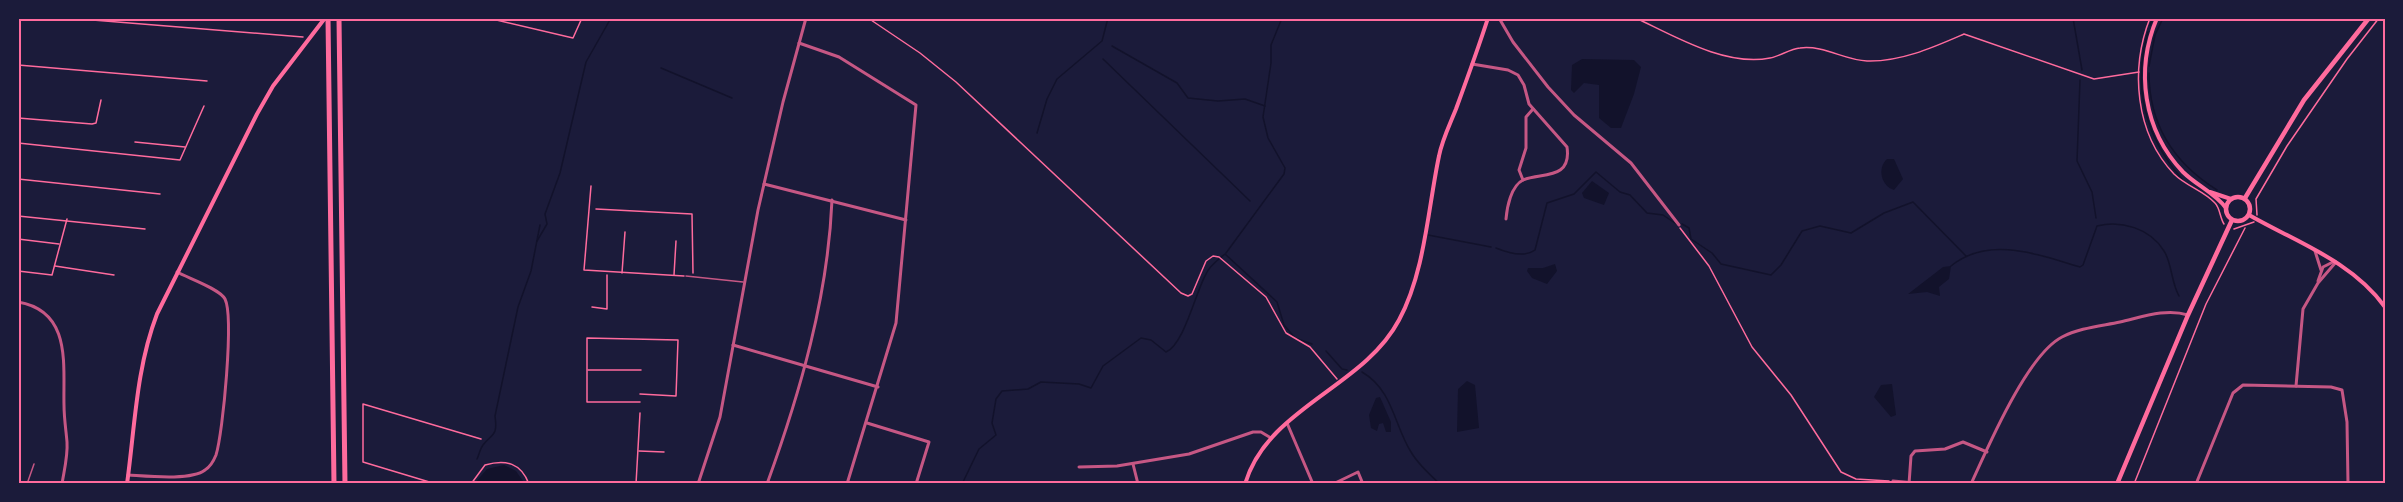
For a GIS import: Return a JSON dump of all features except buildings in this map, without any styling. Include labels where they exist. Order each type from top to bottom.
[{"type":"highway","points":[[327,18],[334,484]]},
{"type":"highway","points":[[339,18],[345,484]]},
{"type":"main road","points":[[127,484],[138,389],[147,342],[177,272],[273,86],[327,18]]},
{"type":"main road","points":[[1245,484],[1256,459],[1271,438],[1360,366],[1400,319],[1418,265],[1435,188],[1439,155],[1488,18]]},
{"type":"main road","points":[[2157,18],[2145,66],[2149,112],[2157,135],[2183,172],[2226,208]]},
{"type":"main road","points":[[2245,198],[2304,100],[2369,18]]},
{"type":"main road","points":[[2206,191],[2231,199],[2245,198]]},
{"type":"main road","points":[[2231,199],[2226,208],[2227,215],[2232,220],[2241,221],[2248,215],[2250,207],[2245,198]]},
{"type":"main road","points":[[2248,215],[2336,261],[2365,284],[2385,307]]},
{"type":"main road","points":[[2117,484],[2188,315],[2232,220]]},
{"type":"street","points":[[698,484],[720,417],[764,184],[806,18]]},
{"type":"street","points":[[1499,18],[1513,42],[1548,87],[1574,115],[1631,163],[1678,225]]},
{"type":"street","points":[[799,44],[839,57],[916,105],[897,323],[847,484]]},
{"type":"street","points":[[1472,64],[1516,73],[1522,81],[1526,99],[1563,140],[1568,156],[1554,174],[1523,180],[1513,192],[1506,219]]},
{"type":"street","points":[[1523,180],[1520,170],[1526,148],[1526,117],[1533,109]]},
{"type":"street","points":[[764,184],[906,220]]},
{"type":"street","points":[[767,484],[785,435],[804,367],[826,270],[832,200]]},
{"type":"street","points":[[2314,249],[2321,271]]},
{"type":"street","points":[[2318,283],[2321,271],[2326,264],[2336,261]]},
{"type":"street","points":[[2296,386],[2300,318],[2318,283],[2336,261]]},
{"type":"street","points":[[128,475],[165,477],[195,474],[209,467],[217,450],[227,355],[226,301],[219,292],[177,272]]},
{"type":"street","points":[[18,302],[37,309],[50,320],[59,333],[64,352],[64,407],[68,443],[62,484]]},
{"type":"street","points":[[1971,484],[2035,359],[2053,342],[2079,331],[2144,316],[2164,313],[2188,315]]},
{"type":"street","points":[[733,345],[878,387]]},
{"type":"street","points":[[2196,484],[2235,389],[2243,385],[2339,388],[2344,393],[2348,484]]},
{"type":"street","points":[[867,423],[929,442],[916,484]]},
{"type":"street","points":[[1287,423],[1313,484]]},
{"type":"street","points":[[1078,467],[1133,464],[1204,451],[1253,432],[1261,432],[1271,438]]},
{"type":"street","points":[[1909,483],[1911,456],[1915,451],[1945,449],[1963,442],[1987,452]]},
{"type":"street","points":[[1133,464],[1138,484]]},
{"type":"street","points":[[1333,484],[1358,472],[1363,484]]},
{"type":"street","points":[[1893,481],[1926,484]]},
{"type":"lane","points":[[686,276],[744,282]]},
{"type":"lane","points":[[27,484],[34,464]]},
{"type":"path","points":[[68,18],[305,38]]},
{"type":"path","points":[[488,18],[573,38],[582,18]]},
{"type":"path","points":[[868,18],[920,53],[973,97],[1185,296],[1192,294],[1209,258],[1219,257],[1266,297],[1286,333],[1310,347],[1340,382]]},
{"type":"path","points":[[1635,18],[1723,57],[1768,58],[1799,48],[1827,49],[1866,61],[1894,58],[1930,49],[1964,34],[2094,79],[2139,72]]},
{"type":"path","points":[[2150,18],[2141,52],[2139,72],[2143,114],[2158,152],[2178,178],[2217,204],[2223,223],[2234,229],[2252,225],[2258,212],[2256,199],[2287,146],[2340,67],[2379,18]]},
{"type":"path","points":[[18,65],[207,81]]},
{"type":"path","points":[[18,118],[92,124],[96,123],[101,100]]},
{"type":"path","points":[[18,143],[180,160],[204,106]]},
{"type":"path","points":[[135,142],[186,147]]},
{"type":"path","points":[[18,179],[159,194]]},
{"type":"path","points":[[591,186],[584,270],[607,274],[686,276]]},
{"type":"path","points":[[596,209],[692,214],[693,277]]},
{"type":"path","points":[[18,216],[67,219],[145,229]]},
{"type":"path","points":[[18,271],[52,275],[67,219]]},
{"type":"path","points":[[1678,225],[1709,266],[1752,347],[1791,395],[1841,472],[1856,479],[1893,481]]},
{"type":"path","points":[[2134,484],[2206,304],[2245,227]]},
{"type":"path","points":[[622,274],[625,232]]},
{"type":"path","points":[[18,239],[60,244]]},
{"type":"path","points":[[674,276],[676,241]]},
{"type":"path","points":[[54,266],[114,275]]},
{"type":"path","points":[[592,307],[607,309],[607,274]]},
{"type":"path","points":[[640,394],[676,396],[678,340],[587,338],[587,402],[640,402]]},
{"type":"path","points":[[587,370],[641,370]]},
{"type":"path","points":[[436,484],[363,462],[363,404],[481,439]]},
{"type":"path","points":[[636,484],[640,413]]},
{"type":"path","points":[[638,451],[664,452]]},
{"type":"path","points":[[471,484],[485,465],[503,461],[519,468],[529,484]]},
{"type":"shaded area","points":[[1582,59],[1634,60],[1641,67],[1621,128],[1611,128],[1599,118],[1599,85],[1584,83],[1574,93],[1571,90],[1572,65]]},
{"type":"shaded area","points":[[1887,159],[1894,159],[1903,179],[1894,190],[1883,181],[1881,172]]},
{"type":"shaded area","points":[[1592,181],[1609,193],[1604,205],[1584,198],[1582,193]]},
{"type":"shaded area","points":[[1555,264],[1557,271],[1547,284],[1532,278],[1527,271],[1528,268],[1543,268]]},
{"type":"shaded area","points":[[1951,266],[1949,279],[1939,287],[1940,296],[1927,292],[1908,294],[1943,267]]},
{"type":"shaded area","points":[[1467,381],[1475,385],[1479,428],[1457,432],[1458,389]]},
{"type":"shaded area","points":[[1892,384],[1896,415],[1891,417],[1874,397],[1881,385]]},
{"type":"shaded area","points":[[1380,397],[1391,422],[1391,432],[1386,432],[1383,423],[1379,424],[1377,431],[1371,428],[1369,415],[1376,398]]},
{"type":"shaded area","points":[[504,465],[516,471],[525,484],[474,484],[487,469]]},
{"type":"waterway","points":[[537,241],[547,224],[545,214],[560,173],[586,62],[611,18]]},
{"type":"waterway","points":[[1037,133],[1047,99],[1057,79],[1102,41],[1108,18]]},
{"type":"waterway","points":[[1226,253],[1284,174],[1285,168],[1268,138],[1263,117],[1271,63],[1271,45],[1282,18]]},
{"type":"waterway","points":[[2073,18],[2082,70]]},
{"type":"waterway","points":[[2150,25],[2153,18]]},
{"type":"waterway","points":[[2149,66],[2155,35],[2163,18]]},
{"type":"waterway","points":[[2148,32],[2141,72],[2145,110],[2159,146],[2182,179]]},
{"type":"waterway","points":[[1112,46],[1177,83],[1188,98],[1218,101],[1245,99],[1265,106]]},
{"type":"waterway","points":[[1103,59],[1250,201]]},
{"type":"waterway","points":[[661,68],[732,98]]},
{"type":"waterway","points":[[2149,73],[2154,109],[2167,140],[2188,168],[2217,190]]},
{"type":"waterway","points":[[2080,80],[2077,161],[2092,192],[2096,218]]},
{"type":"waterway","points":[[1496,248],[1521,254],[1535,250],[1547,203],[1574,194],[1596,172],[1620,192],[1630,195],[1647,213],[1663,215],[1678,225]]},
{"type":"waterway","points":[[1682,224],[1689,228],[1691,239],[1712,253],[1721,264],[1771,275],[1781,265],[1802,231],[1820,226],[1851,233],[1884,213],[1913,202],[1966,256]]},
{"type":"waterway","points":[[477,459],[482,447],[495,431],[495,416],[518,307],[531,271],[540,225]]},
{"type":"waterway","points":[[1951,266],[1981,251],[2014,250],[2080,267],[2083,265],[2097,226],[2125,225],[2143,231],[2158,243],[2167,256],[2179,296]]},
{"type":"waterway","points":[[1428,235],[1491,247]]},
{"type":"waterway","points":[[962,484],[979,449],[996,435],[992,423],[996,399],[1002,391],[1028,389],[1041,382],[1079,384],[1091,388],[1103,366],[1141,338],[1151,340],[1166,352],[1184,329],[1208,271],[1225,254],[1277,302],[1284,325],[1295,338],[1312,344]]},
{"type":"waterway","points":[[1326,351],[1342,369],[1347,370]]},
{"type":"waterway","points":[[1362,372],[1372,379],[1387,398],[1411,452],[1440,484]]}]
